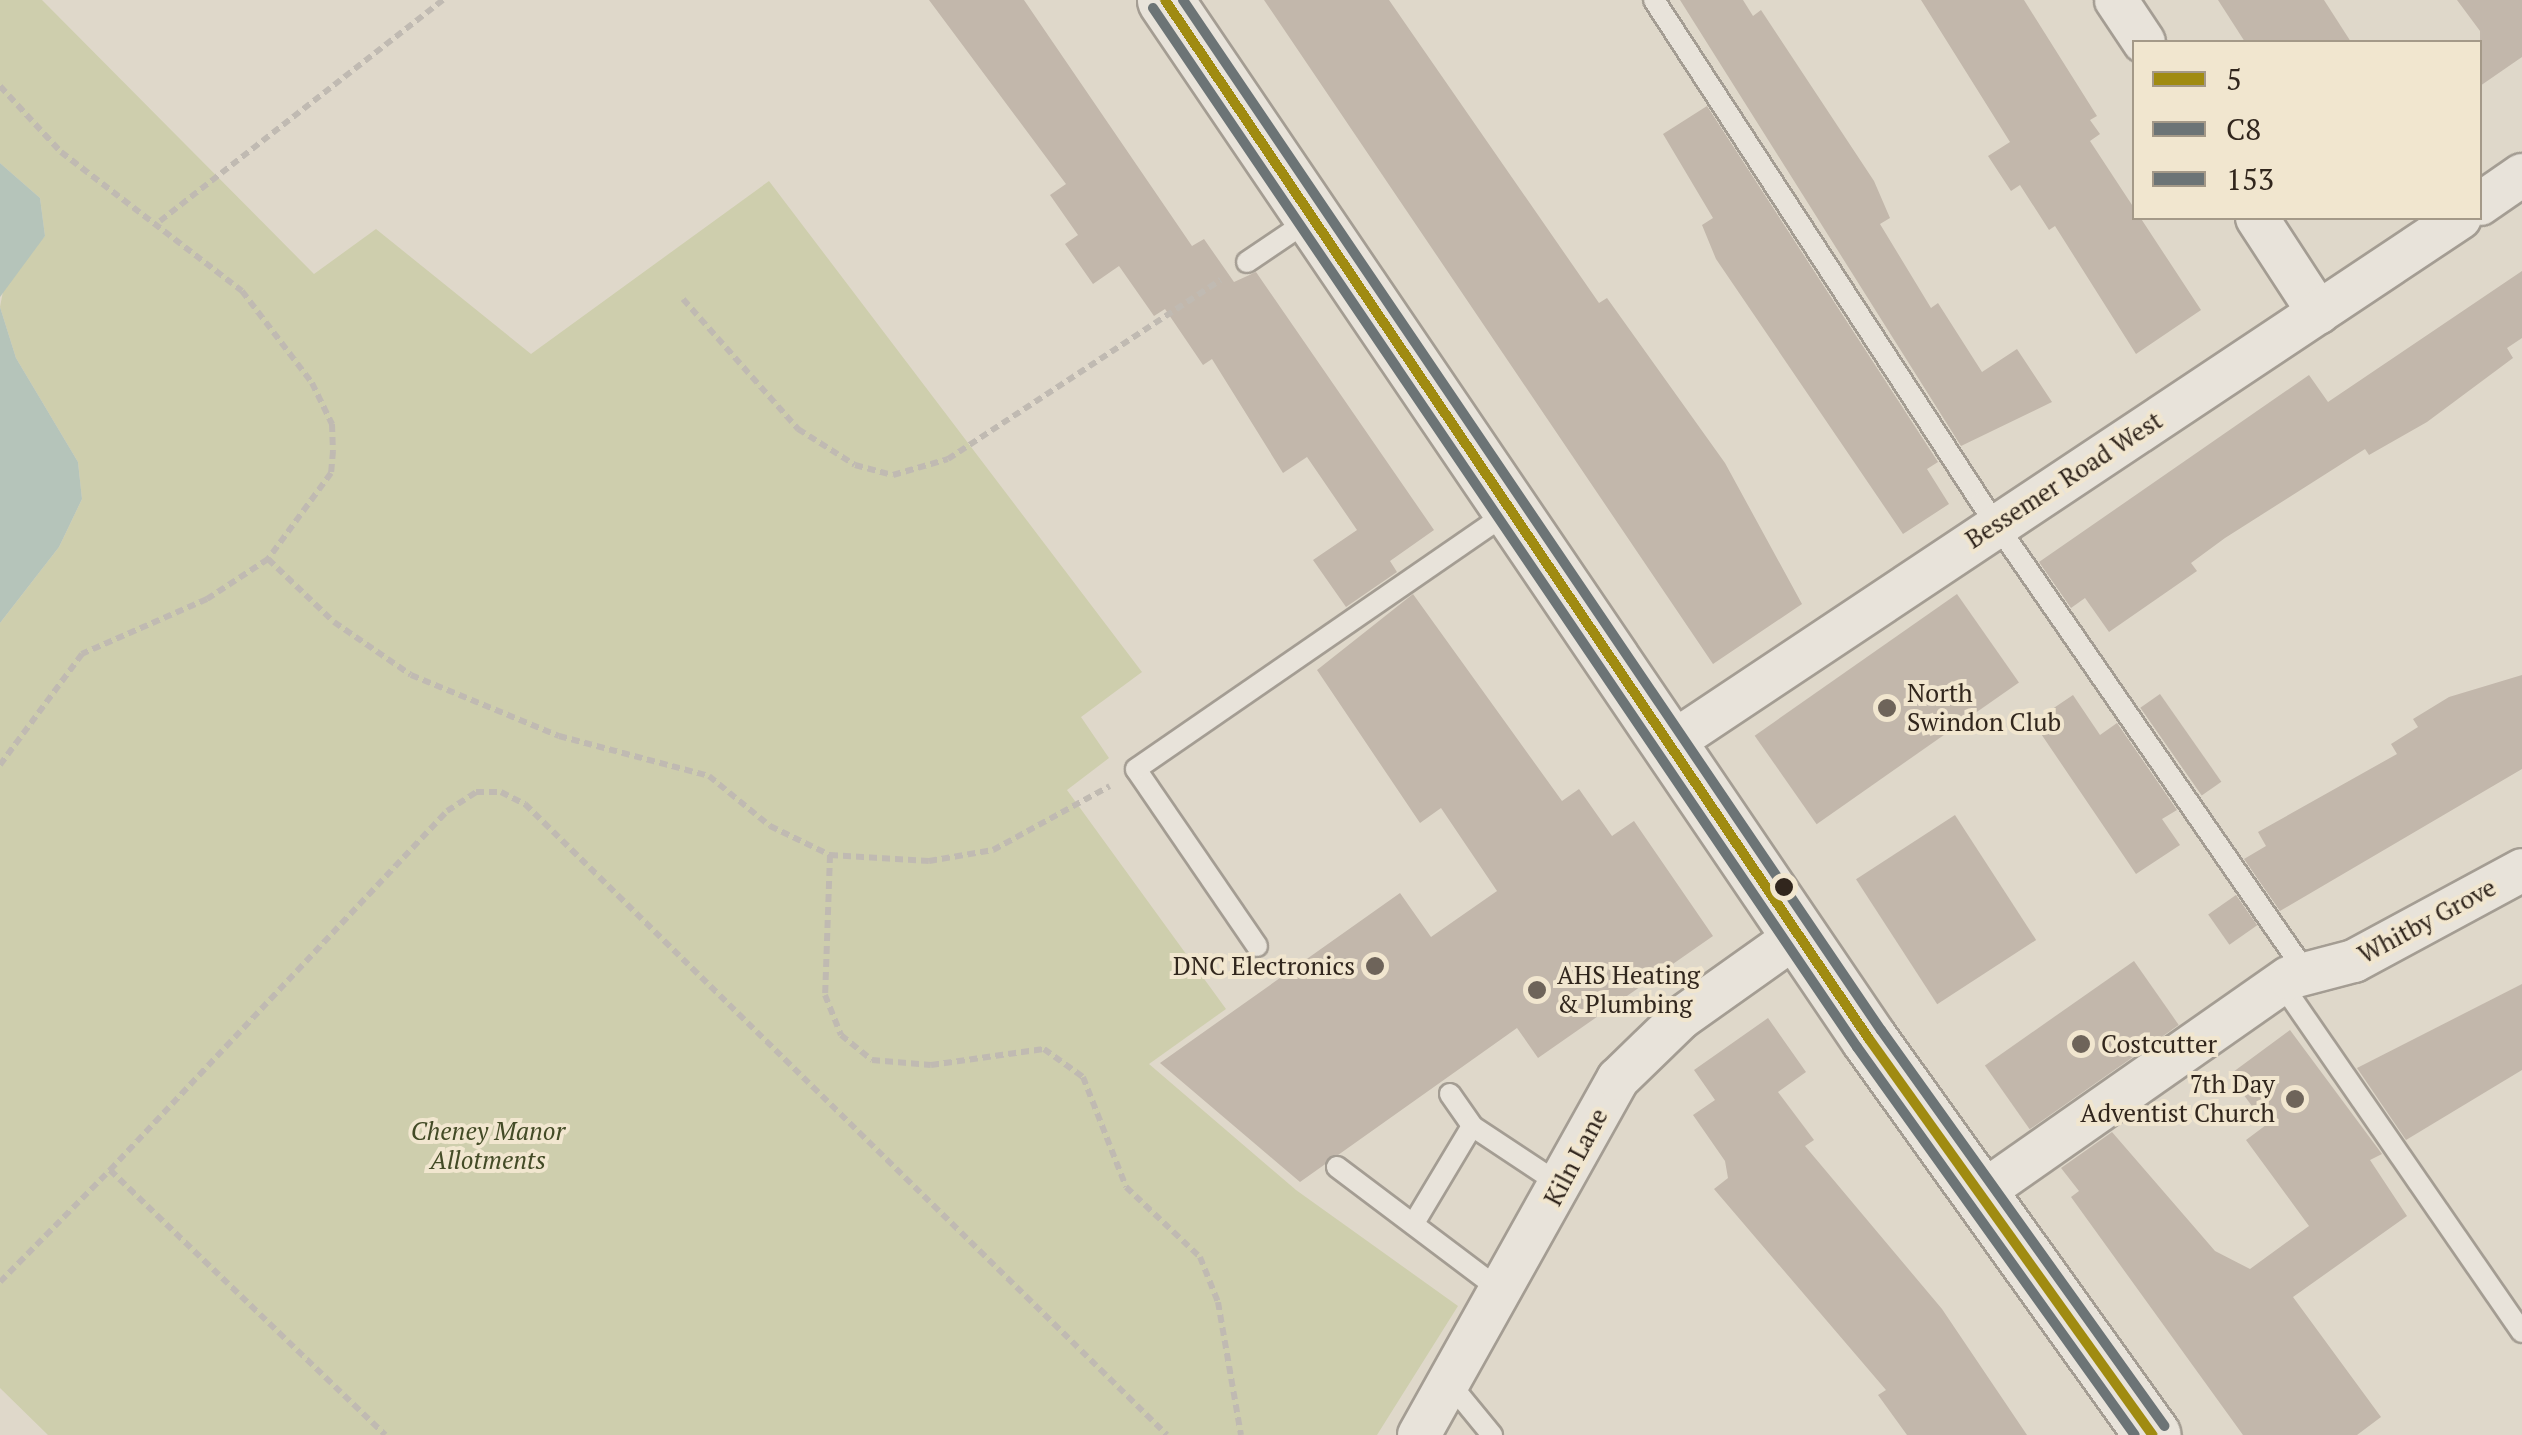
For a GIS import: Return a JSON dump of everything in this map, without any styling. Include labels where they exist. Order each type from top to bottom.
[{"type":"main road","points":[[1166,0],[1514,508],[1798,935],[2153,1435]]},
{"type":"street","points":[[2116,0],[2143,40]]},
{"type":"street","points":[[2482,203],[2522,175]]},
{"type":"street","points":[[2258,220],[2319,313]]},
{"type":"street","name":"Bessemer Road West","points":[[1670,744],[2457,220]]},
{"type":"street","name":"Whitby Grove","points":[[1980,1194],[2294,979],[2354,961],[2522,870]]},
{"type":"street","name":"Kiln Lane","points":[[1419,1435],[1641,1051],[1798,935]]},
{"type":"lane","points":[[1654,0],[2522,1332]]},
{"type":"lane","points":[[1247,262],[1316,216]]},
{"type":"lane","points":[[1257,946],[1136,769],[1514,508]]},
{"type":"lane","points":[[1450,1094],[1472,1126],[1561,1185]]},
{"type":"lane","points":[[1414,1223],[1472,1126]]},
{"type":"lane","points":[[1337,1168],[1504,1293]]},
{"type":"lane","points":[[1451,1385],[1492,1435]]},
{"type":"path","points":[[160,221],[442,0]]},
{"type":"path","points":[[0,86],[61,152],[160,221],[242,291],[332,424],[331,473],[268,559],[208,599],[82,654],[0,765]]},
{"type":"path","points":[[683,299],[798,429],[855,465],[894,475],[948,459],[1247,262]]},
{"type":"path","points":[[268,559],[334,622],[411,676],[559,736],[710,776],[770,826],[830,856],[929,861],[992,850],[1136,769]]},
{"type":"path","points":[[0,1282],[447,811],[476,792],[501,792],[539,818],[1167,1435]]},
{"type":"path","points":[[830,856],[825,994],[842,1034],[872,1060],[931,1065],[1044,1049],[1083,1076],[1126,1187],[1200,1257],[1218,1302],[1241,1435]]},
{"type":"path","points":[[110,1170],[384,1435]]},
{"type":"green space","name":"Cheney Manor Allotments","points":[[0,0],[42,0],[314,274],[376,229],[531,354],[769,181],[1142,672],[1081,717],[1109,758],[1067,790],[1226,1009],[1149,1064],[1296,1190],[1458,1306],[1377,1435],[48,1435],[0,1388],[0,623],[59,547],[82,499],[78,462],[16,358],[0,307],[5,281],[45,236],[40,198],[0,163]]},
{"type":"shaded area","points":[[0,163],[40,198],[45,236],[0,297]]},
{"type":"shaded area","points":[[0,307],[16,358],[78,462],[82,499],[59,547],[0,623]]},
{"type":"building","points":[[929,0],[1024,0],[1192,246],[1204,239],[1234,282],[1256,272],[1434,530],[1390,561],[1397,572],[1346,607],[1313,560],[1357,530],[1307,457],[1283,473],[1212,359],[1203,365],[1165,309],[1154,316],[1119,266],[1093,284],[1065,244],[1078,235],[1050,195],[1066,184]]},
{"type":"building","points":[[1264,0],[1389,0],[1599,303],[1607,298],[1725,463],[1802,604],[1713,664]]},
{"type":"building","points":[[1680,0],[1743,0],[1753,16],[1761,10],[1874,181],[1890,218],[1880,224],[1931,308],[1938,303],[1982,372],[2017,349],[2052,402],[1961,446]]},
{"type":"building","points":[[1921,0],[2024,0],[2097,116],[2090,120],[2100,134],[2090,141],[2132,205],[2132,220],[2142,220],[2201,310],[2136,354],[2055,226],[2049,230],[2020,185],[2011,191],[1988,156],[2010,142]]},
{"type":"building","points":[[2218,0],[2324,0],[2350,40],[2244,40]]},
{"type":"building","points":[[2457,0],[2522,0],[2522,57],[2482,85],[2482,40],[2480,31]]},
{"type":"building","points":[[1707,106],[1938,462],[1927,469],[1949,504],[1903,534],[1716,259],[1702,225],[1713,218],[1663,134]]},
{"type":"building","points":[[2522,271],[2522,338],[2507,348],[2513,358],[2427,422],[2369,455],[2365,449],[2225,538],[2191,563],[2197,571],[2109,632],[2085,598],[2071,608],[2039,562],[2309,375],[2328,402]]},
{"type":"building","points":[[1413,594],[1562,801],[1579,789],[1612,836],[1634,821],[1713,936],[1538,1058],[1517,1028],[1300,1182],[1160,1063],[1400,893],[1431,937],[1497,891],[1441,808],[1420,823],[1317,670]]},
{"type":"building","name":"North Swindon Club","points":[[1957,594],[2019,682],[1817,824],[1755,736]]},
{"type":"building","points":[[2522,675],[2522,769],[2280,911],[2244,859],[2266,846],[2258,832],[2397,754],[2391,744],[2418,727],[2413,719],[2449,697]]},
{"type":"building","points":[[2160,694],[2221,782],[2202,795],[2140,708]]},
{"type":"building","points":[[2073,695],[2100,735],[2117,723],[2177,810],[2162,819],[2180,845],[2136,874],[2033,722]]},
{"type":"building","points":[[1955,815],[2036,940],[1937,1004],[1856,879]]},
{"type":"building","points":[[2236,895],[2257,925],[2229,945],[2208,915]]},
{"type":"building","name":"Costcutter","points":[[2134,961],[2179,1025],[2030,1129],[1985,1065]]},
{"type":"building","points":[[2522,984],[2522,1070],[2406,1140],[2357,1068]]},
{"type":"building","points":[[1768,1018],[1806,1072],[1778,1092],[1814,1140],[1805,1146],[1942,1309],[2027,1435],[1907,1435],[1878,1395],[1886,1390],[1714,1189],[1728,1178],[1725,1161],[1693,1115],[1715,1100],[1694,1070]]},
{"type":"building","points":[[2290,1030],[2382,1154],[2370,1160],[2407,1216],[2293,1297],[2381,1417],[2357,1435],[2243,1435],[2071,1197],[2079,1191],[2061,1168],[2112,1132],[2215,1251],[2250,1269],[2309,1226],[2246,1140],[2266,1125],[2229,1075]]},
{"type":"transit line","name":"5","points":[[1165,0],[1869,1039],[2153,1435]]},
{"type":"transit line","name":"153","points":[[1183,0],[1881,1030],[2165,1426]]},
{"type":"transit line","name":"C8","points":[[1153,8],[1857,1047],[2135,1435]]},
{"type":"place","name":"North Swindon Club","points":[[1887,708]]},
{"type":"place","name":"DNC Electronics","points":[[1375,966]]},
{"type":"place","name":"AHS Heating & Plumbing","points":[[1537,990]]},
{"type":"place","name":"Costcutter","points":[[2081,1044]]},
{"type":"place","name":"7th Day Adventist Church","points":[[2295,1099]]}]
